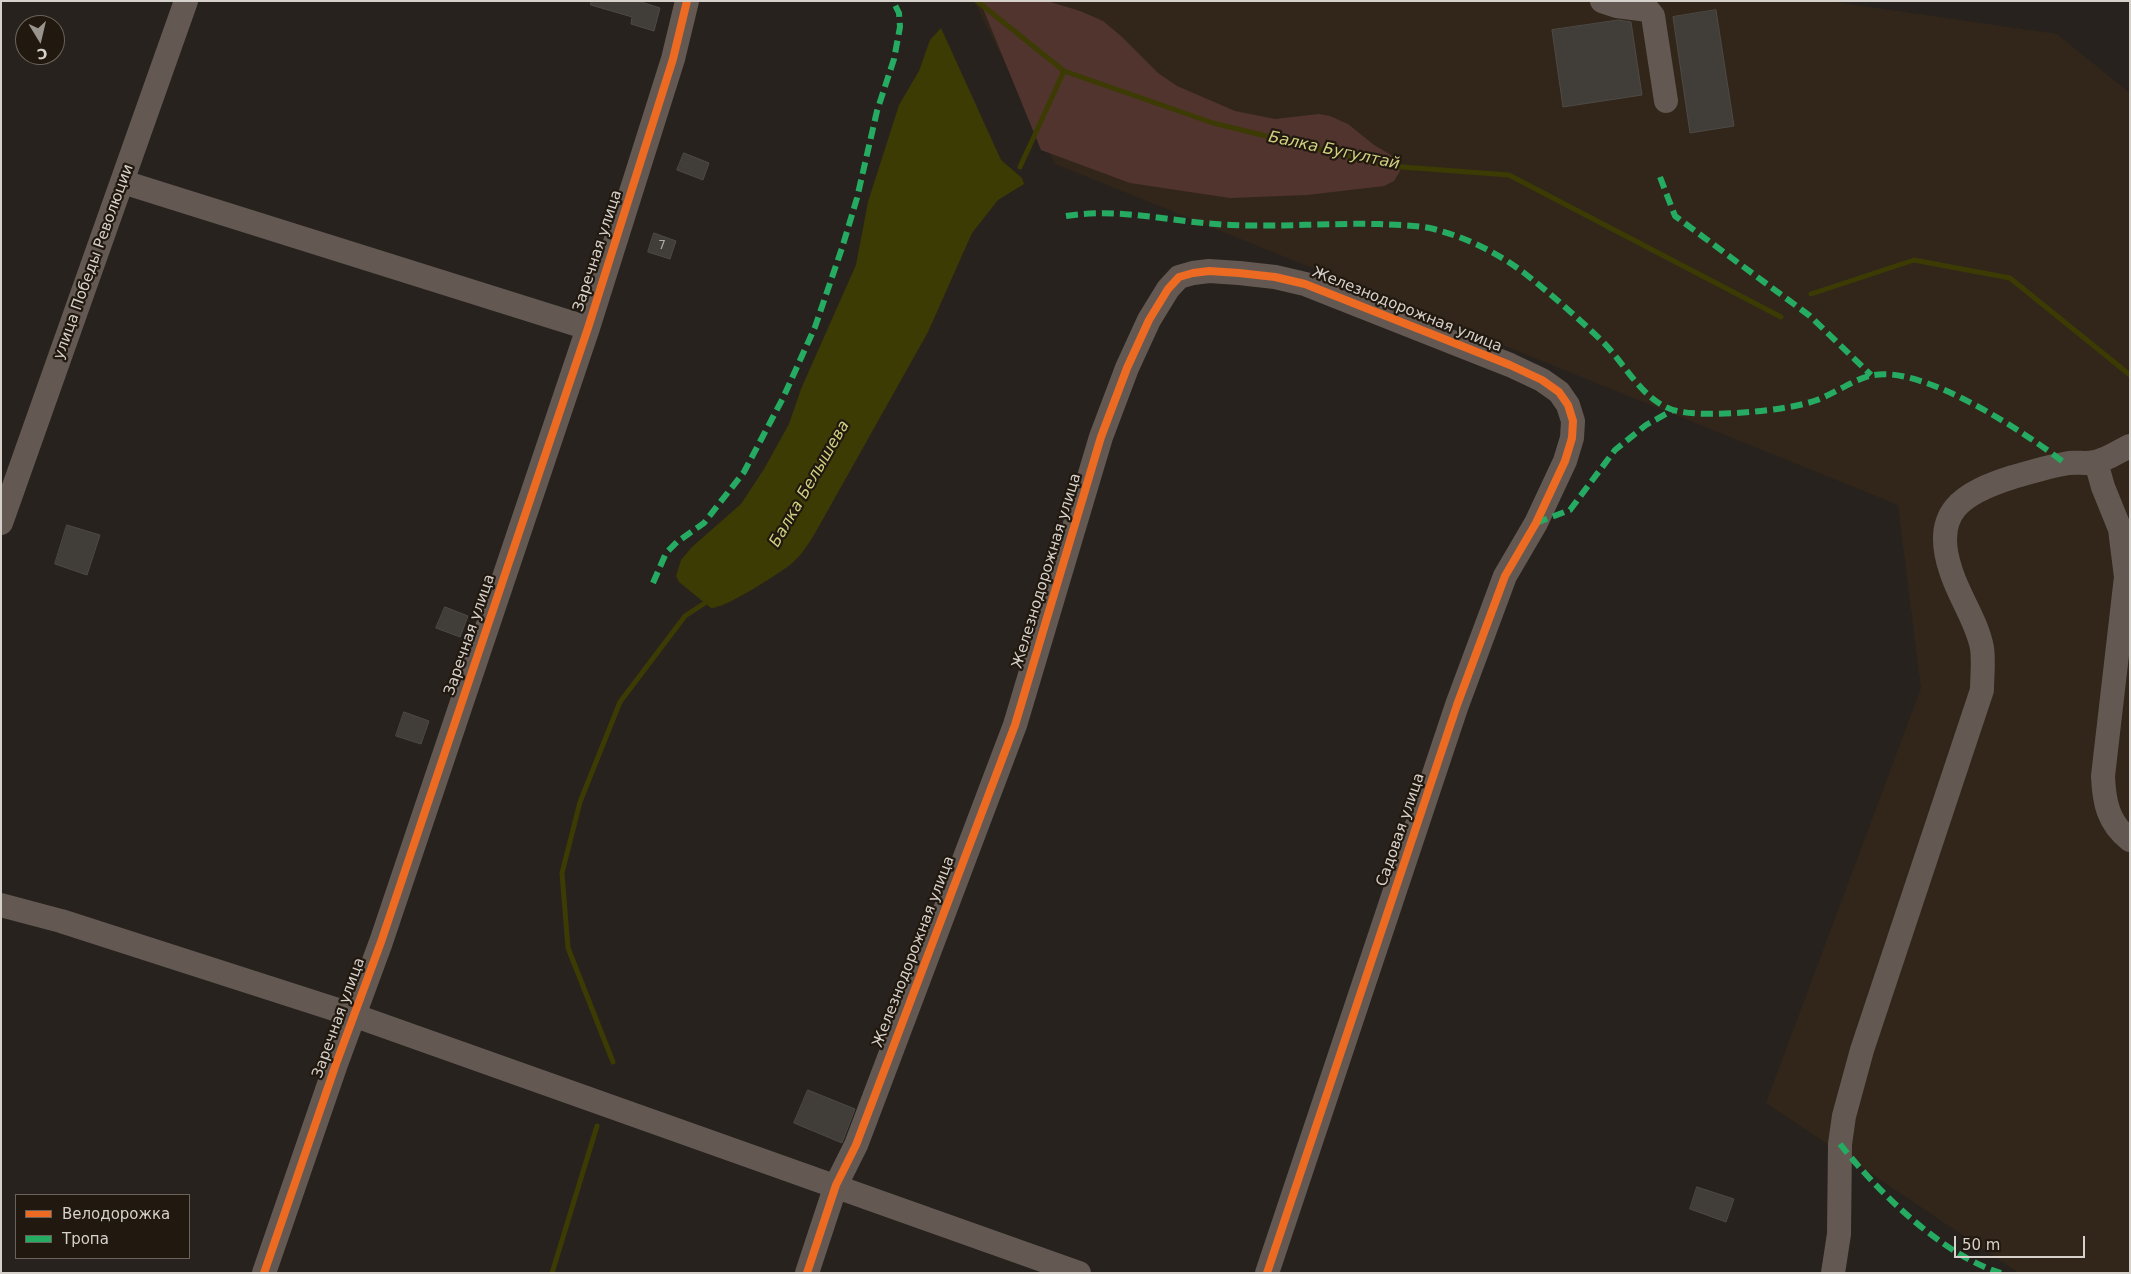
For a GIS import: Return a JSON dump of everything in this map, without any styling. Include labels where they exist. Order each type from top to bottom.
[{"type":"street","name":"улица Победы Революции","points":[[1,523],[186,1]]},
{"type":"street","name":"Заречная улица","points":[[264,1273],[353,1015],[381,942],[588,328],[674,59],[687,1]]},
{"type":"street","points":[[1602,1],[1617,6],[1648,10],[1653,16],[1666,101]]},
{"type":"street","points":[[123,182],[588,328]]},
{"type":"street","name":"Железнодорожная улица","points":[[807,1273],[836,1186],[856,1145],[1015,725],[1101,437],[1127,368],[1149,320],[1168,288],[1179,277],[1209,271],[1275,277],[1305,284],[1542,380],[1559,392],[1568,405]]},
{"type":"street","name":"Садовая улица","points":[[1267,1273],[1457,705],[1504,576],[1536,524],[1570,446],[1573,421],[1568,405]]},
{"type":"street","points":[[1833,1273],[1839,1234],[1839,1167],[1844,1116],[1862,1050],[1982,690],[1982,649],[1975,626],[1951,572],[1945,550],[1944,533],[1948,519],[1957,506],[1972,493],[1992,484],[2069,463],[2096,462],[2130,446]]},
{"type":"street","points":[[2096,462],[2103,487],[2120,529],[2126,577],[2103,776],[2104,799],[2111,820],[2130,840]]},
{"type":"street","points":[[1,905],[61,921],[353,1015],[1079,1273]]},
{"type":"shaded area","points":[[974,1],[1828,1],[2057,34],[2130,93],[2130,1273],[2019,1273],[1766,1103],[1921,688],[1898,505],[1055,164]]},
{"type":"shaded area","points":[[980,1],[1047,1],[1080,11],[1103,21],[1158,73],[1177,86],[1235,111],[1275,119],[1319,114],[1330,116],[1348,124],[1374,145],[1391,155],[1397,161],[1400,171],[1394,181],[1384,186],[1307,195],[1230,198],[1130,183],[1041,150]]},
{"type":"water","points":[[941,28],[1001,160],[1022,178],[1024,184],[998,200],[972,233],[928,332],[814,535],[803,551],[790,565],[763,583],[728,603],[711,608],[679,582],[676,576],[681,560],[692,547],[741,504],[764,469],[789,424],[801,389],[856,265],[868,202],[899,105],[919,71],[930,40]]},
{"type":"building","points":[[591,1],[638,1],[660,8],[654,31],[631,24],[632,17],[591,5]]},
{"type":"building","points":[[1716,10],[1734,126],[1690,133],[1673,17]]},
{"type":"building","points":[[1619,20],[1631,22],[1642,95],[1563,107],[1552,30]]},
{"type":"building","points":[[684,153],[709,163],[703,180],[677,170]]},
{"type":"building","points":[[654,233],[676,241],[670,259],[648,252]]},
{"type":"building","points":[[67,525],[100,535],[87,575],[55,564]]},
{"type":"building","points":[[445,607],[468,616],[460,637],[436,628]]},
{"type":"building","points":[[404,712],[429,721],[421,744],[396,736]]},
{"type":"building","points":[[808,1090],[855,1109],[842,1143],[794,1123]]},
{"type":"building","points":[[1697,1187],[1734,1199],[1726,1222],[1690,1209]]},
{"type":"waterway","name":"Балка Бугултай","points":[[977,1],[1064,71],[1213,123],[1389,166],[1509,175],[1781,317]]},
{"type":"waterway","name":"Балка Белышева","points":[[1020,167],[1064,71]]},
{"type":"waterway","name":"Балка Бугултай","points":[[1811,294],[1914,260],[2010,278],[2130,375]]},
{"type":"waterway","name":"Балка Белышева","points":[[613,1062],[568,948],[562,873],[580,802],[620,702],[685,616],[708,601]]},
{"type":"waterway","name":"Балка Белышева","points":[[552,1273],[597,1126]]},
{"type":"marked path","points":[[653,583],[666,553],[677,542],[704,523],[744,472],[783,398],[815,327],[857,198],[877,111],[894,59],[900,27],[899,13],[893,1]]},
{"type":"marked path","points":[[1660,177],[1675,216],[1810,316],[1871,375]]},
{"type":"marked path","points":[[1066,216],[1107,213],[1210,224],[1268,226],[1379,224],[1434,229],[1481,246],[1523,272],[1592,332],[1610,350],[1644,391],[1665,407],[1677,411],[1707,414],[1785,408],[1814,401],[1867,377],[1895,375],[1920,381],[1974,404],[2026,436],[2066,464]]},
{"type":"marked path","points":[[1536,523],[1570,510],[1615,450],[1646,425],[1673,410]]},
{"type":"marked path","points":[[1840,1144],[1855,1163],[1892,1201],[1934,1237],[1956,1252],[2001,1273]]},
{"type":"cycle path","points":[[264,1273],[336,1064],[381,942],[588,328],[673,59],[687,1]]},
{"type":"cycle path","points":[[807,1273],[836,1185],[856,1145],[1015,725],[1101,437],[1127,368],[1149,320],[1168,289],[1179,277],[1209,271],[1275,277],[1305,284],[1510,365],[1542,380],[1559,392],[1568,405],[1573,421],[1572,438],[1565,461],[1536,523],[1505,576],[1457,705],[1267,1273]]}]
